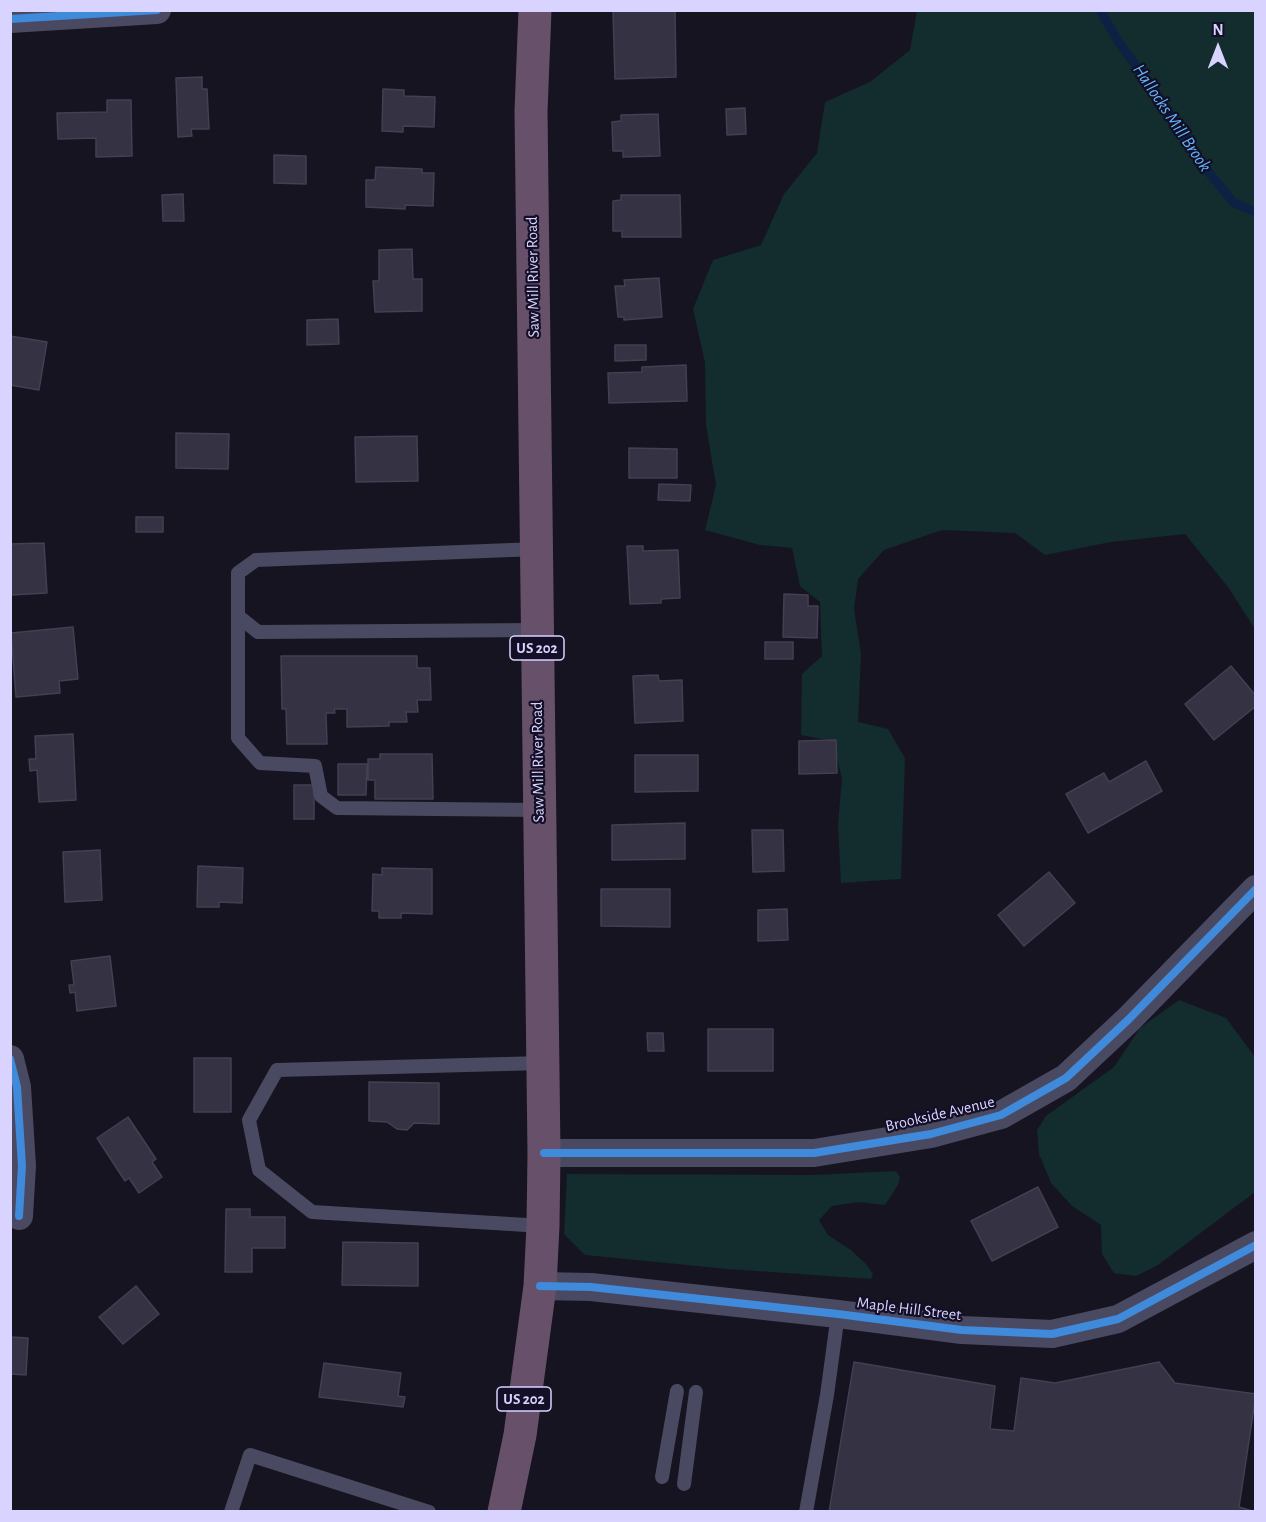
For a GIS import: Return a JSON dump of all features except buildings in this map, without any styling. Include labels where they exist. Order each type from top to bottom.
[{"type":"highway","name":"Saw Mill River Road","points":[[504,1512],[520,1435],[540,1287],[543,1226],[531,111],[535,10]]},
{"type":"street","points":[[10,19],[157,10]]},
{"type":"street","name":"Brookside Avenue","points":[[544,1152],[814,1152],[931,1134],[1001,1115],[1066,1078],[1129,1019],[1256,889]]},
{"type":"street","points":[[10,1059],[17,1088],[22,1166],[19,1216]]},
{"type":"street","name":"Maple Hill Street","points":[[540,1287],[591,1287],[962,1330],[1052,1334],[1118,1319],[1256,1245]]},
{"type":"lane","points":[[537,549],[256,560],[237,573],[237,616],[238,738],[260,763],[315,766],[321,796],[338,808],[539,810]]},
{"type":"lane","points":[[237,616],[258,632],[537,630]]},
{"type":"lane","points":[[543,1063],[277,1070],[249,1119],[260,1170],[312,1212],[543,1226]]},
{"type":"lane","points":[[806,1512],[827,1395],[838,1314]]},
{"type":"lane","points":[[662,1477],[677,1391]]},
{"type":"lane","points":[[684,1484],[696,1392]]},
{"type":"lane","points":[[231,1512],[250,1455],[429,1512]]},
{"type":"green space","points":[[917,11],[1255,11],[1255,629],[1228,587],[1185,534],[1111,542],[1045,555],[1015,533],[942,530],[884,550],[858,579],[854,609],[861,654],[858,722],[888,729],[905,758],[901,879],[841,883],[838,824],[842,778],[832,741],[801,735],[802,674],[822,656],[820,602],[800,586],[792,548],[760,545],[705,530],[716,485],[706,425],[705,362],[693,309],[713,260],[761,245],[784,194],[817,153],[825,102],[870,82],[910,50]]},
{"type":"green space","points":[[1179,1000],[1226,1018],[1255,1057],[1255,1192],[1158,1265],[1136,1276],[1114,1273],[1102,1254],[1101,1225],[1072,1206],[1051,1183],[1039,1154],[1037,1130],[1046,1116],[1114,1067],[1140,1028]]},
{"type":"green space","points":[[896,1171],[900,1177],[898,1185],[885,1205],[858,1202],[832,1206],[819,1220],[828,1235],[851,1250],[866,1264],[873,1274],[871,1279],[728,1269],[585,1255],[564,1234],[567,1174],[812,1175]]},
{"type":"waterway","name":"Hallocks Mill Brook","points":[[1100,10],[1118,41],[1165,106],[1201,163],[1234,203],[1256,212]]},
{"type":"cycle path","points":[[10,19],[157,10]]},
{"type":"cycle path","points":[[544,1153],[814,1153],[931,1134],[1001,1115],[1066,1078],[1129,1019],[1256,889]]},
{"type":"cycle path","points":[[10,1059],[17,1087],[22,1166],[19,1216]]},
{"type":"cycle path","points":[[540,1286],[591,1287],[962,1330],[1052,1334],[1118,1319],[1256,1245]]}]
